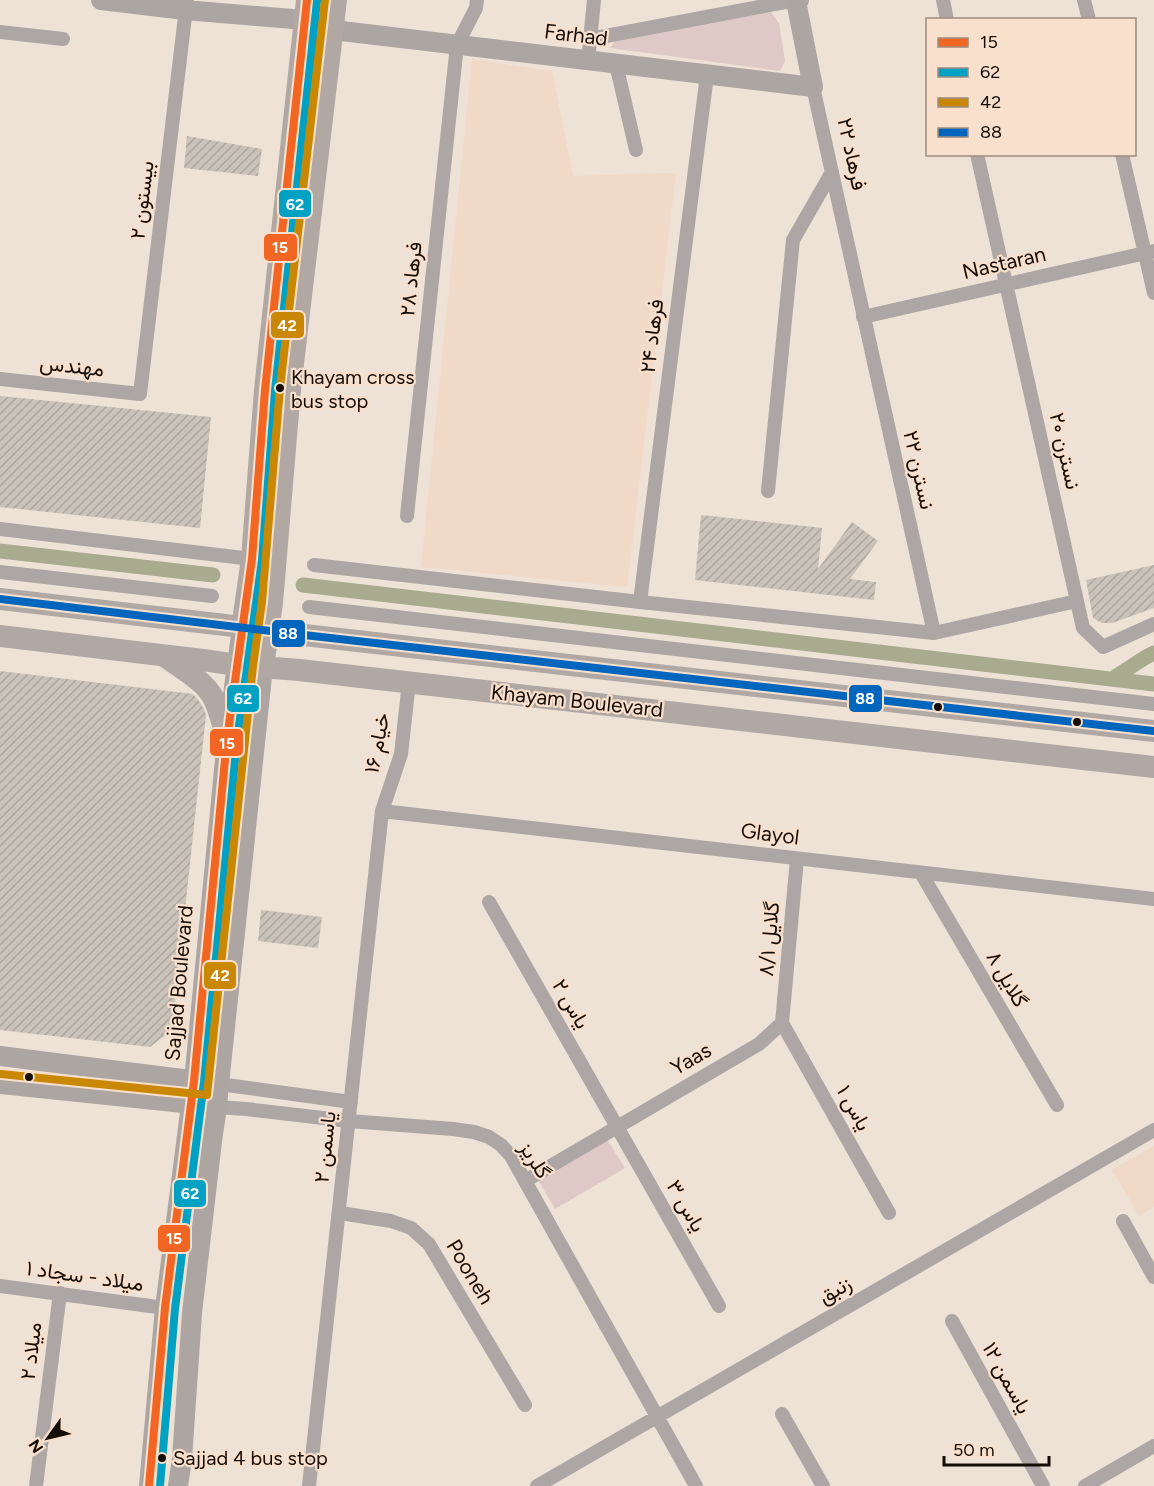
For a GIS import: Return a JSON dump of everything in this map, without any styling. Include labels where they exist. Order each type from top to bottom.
[{"type":"main road","points":[[101,0],[306,10],[265,390],[252,559],[242,628]]},
{"type":"main road","points":[[178,1486],[182,1460],[192,1313],[217,1107],[268,629],[290,389],[336,0]]},
{"type":"main road","name":"فرهاد ۲۲","points":[[797,0],[813,87]]},
{"type":"main road","name":"Farhad","points":[[333,30],[813,87]]},
{"type":"main road","name":"Khayam Boulevard","points":[[0,599],[1154,731]]},
{"type":"main road","name":"Sajjad Boulevard","points":[[149,1486],[165,1308],[192,1104],[227,740],[242,628]]},
{"type":"main road","name":"Khayam Boulevard","points":[[0,636],[237,665],[409,682],[1154,767]]},
{"type":"main road","points":[[163,655],[194,677],[214,698],[227,740]]},
{"type":"main road","points":[[742,720],[735,712],[733,701],[738,690],[748,685]]},
{"type":"main road","points":[[0,1056],[219,1084]]},
{"type":"main road","points":[[0,1084],[217,1107]]},
{"type":"street","points":[[457,45],[476,8],[477,0]]},
{"type":"street","points":[[588,61],[594,0]]},
{"type":"street","name":"Farhad","points":[[590,39],[797,0]]},
{"type":"street","points":[[943,0],[947,18]]},
{"type":"street","points":[[1084,0],[1088,18]]},
{"type":"street","name":"بیستون ۲","points":[[140,394],[186,5]]},
{"type":"street","points":[[0,32],[63,39]]},
{"type":"street","name":"فرهاد ۲۸","points":[[407,516],[457,45]]},
{"type":"street","points":[[616,64],[636,150]]},
{"type":"street","name":"فرهاد ۲۴","points":[[640,602],[706,75]]},
{"type":"street","name":"فرهاد ۲۲","points":[[813,87],[863,317]]},
{"type":"street","name":"نسترن ۲۰","points":[[977,156],[1083,628],[1103,647],[1154,624]]},
{"type":"street","points":[[1123,156],[1150,252],[1154,293]]},
{"type":"street","points":[[768,491],[793,240],[832,172]]},
{"type":"street","name":"Nastaran","points":[[863,317],[1150,252]]},
{"type":"street","name":"نسترن ۲۲","points":[[863,317],[934,633]]},
{"type":"street","name":"مهندس","points":[[0,379],[140,394]]},
{"type":"street","points":[[0,529],[252,559]]},
{"type":"street","points":[[314,565],[934,633],[1077,601]]},
{"type":"street","points":[[0,572],[212,596]]},
{"type":"street","points":[[309,607],[1154,704]]},
{"type":"street","name":"خیام ۱۶","points":[[382,811],[401,754],[409,682]]},
{"type":"street","name":"Glayol","points":[[382,811],[1153,901]]},
{"type":"street","name":"یاسمن ۲","points":[[309,1486],[382,811]]},
{"type":"street","name":"گلایل ۸/۱","points":[[782,1023],[797,859]]},
{"type":"street","name":"گلایل ۸","points":[[921,873],[1057,1106]]},
{"type":"street","name":"یاس ۲","points":[[489,902],[617,1126]]},
{"type":"street","name":"Yaas","points":[[525,1181],[759,1044],[782,1023]]},
{"type":"street","name":"یاس ۱","points":[[782,1023],[889,1214]]},
{"type":"street","points":[[219,1084],[351,1102]]},
{"type":"street","name":"گلریز","points":[[217,1107],[453,1129],[474,1132],[489,1137],[501,1145],[511,1156],[696,1486]]},
{"type":"street","name":"یاس ۳","points":[[617,1126],[719,1306]]},
{"type":"street","name":"زنبق","points":[[537,1486],[1154,1130]]},
{"type":"street","name":"Pooneh","points":[[340,1213],[391,1221],[411,1228],[429,1244],[525,1405]]},
{"type":"street","points":[[1123,1221],[1154,1276]]},
{"type":"street","name":"میلاد - سجاد ۱","points":[[0,1286],[165,1308]]},
{"type":"street","name":"میلاد ۲","points":[[36,1486],[60,1293]]},
{"type":"street","name":"یاسمن ۱۲","points":[[952,1321],[1043,1486]]},
{"type":"street","points":[[782,1414],[823,1486]]},
{"type":"street","points":[[1085,1486],[1154,1446]]},
{"type":"shaded area","points":[[770,11],[779,23],[785,61],[780,71],[610,48],[618,37]]},
{"type":"shaded area","points":[[472,59],[552,71],[573,176],[676,173],[627,587],[421,567]]},
{"type":"shaded area","points":[[604,1135],[625,1168],[555,1209],[535,1175]]},
{"type":"shaded area","points":[[1154,1146],[1154,1207],[1139,1216],[1112,1170]]},
{"type":"building","points":[[187,136],[262,149],[258,176],[184,168]]},
{"type":"building","points":[[0,396],[211,417],[200,528],[0,507]]},
{"type":"building","points":[[701,515],[822,528],[818,569],[852,522],[878,541],[850,579],[876,582],[874,600],[695,580]]},
{"type":"building","points":[[1154,565],[1154,608],[1112,623],[1102,623],[1093,618],[1086,580]]},
{"type":"building","points":[[0,671],[193,694],[204,709],[206,715],[172,1030],[150,1047],[0,1030]]},
{"type":"building","points":[[261,910],[322,917],[318,948],[258,941]]},
{"type":"waterway","points":[[0,551],[213,575]]},
{"type":"waterway","points":[[303,585],[1154,684]]},
{"type":"waterway","points":[[1112,679],[1154,653]]},
{"type":"transit line","name":"15","points":[[149,1486],[165,1308],[194,1081],[227,739],[252,559],[265,390],[307,0]]},
{"type":"transit line","name":"42","points":[[1,1074],[207,1095],[253,666],[262,602],[280,388],[325,0]]},
{"type":"transit line","name":"62","points":[[160,1486],[175,1309],[204,1082],[237,740],[262,560],[275,391],[317,1]]},
{"type":"transit line","name":"88","points":[[0,599],[1154,731]]},
{"type":"place","name":"Khayam cross bus stop","points":[[280,388]]},
{"type":"place","name":"Sajjad 4 bus stop","points":[[162,1458]]}]
